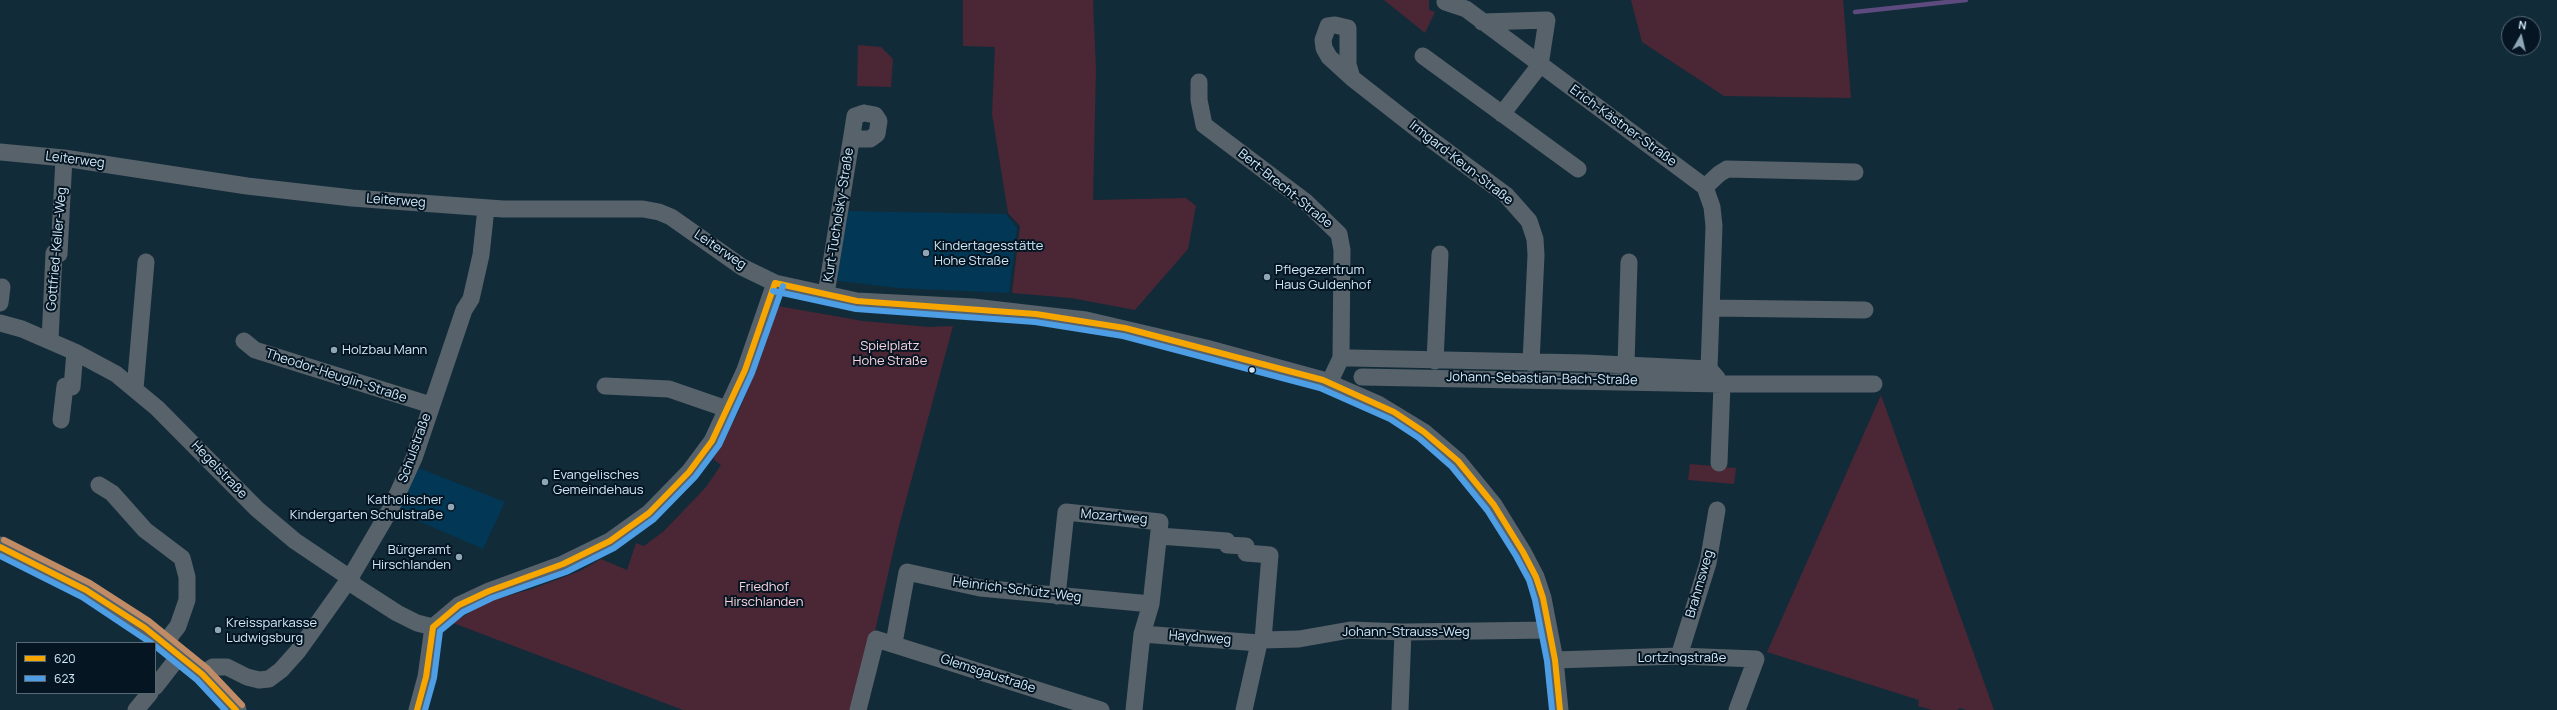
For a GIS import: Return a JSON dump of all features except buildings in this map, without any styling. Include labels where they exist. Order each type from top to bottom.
[{"type":"street","name":"Erich-Kästner-Straße","points":[[1445,2],[1460,5],[1705,187]]},
{"type":"street","points":[[1482,22],[1547,20],[1540,65],[1502,114]]},
{"type":"street","points":[[1423,56],[1578,168]]},
{"type":"street","name":"Irmgard-Keun-Straße","points":[[1352,78],[1421,132],[1506,195],[1529,221],[1535,239],[1536,255],[1531,363]]},
{"type":"street","name":"Bert-Brecht-Straße","points":[[1199,82],[1199,100],[1204,125],[1306,202],[1339,234],[1342,250],[1341,358]]},
{"type":"street","name":"Kurt-Tucholsky-Straße","points":[[826,294],[852,135]]},
{"type":"street","name":"Leiterweg","points":[[0,152],[64,158],[254,187],[352,198],[486,208],[643,209],[659,212],[671,217],[742,267],[775,283],[857,301],[973,307],[1086,320],[1206,348],[1329,383],[1394,412],[1424,432],[1458,461],[1494,505],[1523,552],[1536,577],[1550,630],[1555,660],[1560,710]]},
{"type":"street","name":"Gottfried-Keller-Weg","points":[[50,341],[54,253],[59,254],[64,158]]},
{"type":"street","points":[[1719,462],[1722,384],[1709,369],[1714,226],[1712,207],[1705,187],[1718,174],[1727,169],[1855,172]]},
{"type":"street","name":"Schulstraße","points":[[202,674],[213,667],[228,668],[259,680],[269,679],[281,670],[298,651],[350,578],[391,508],[414,458],[464,310],[472,293],[481,255],[486,208]]},
{"type":"street","name":"Johann-Sebastian-Bach-Straße","points":[[1435,361],[1440,254]]},
{"type":"street","points":[[135,389],[146,262]]},
{"type":"street","name":"Johann-Sebastian-Bach-Straße","points":[[1626,365],[1629,262]]},
{"type":"street","points":[[417,710],[426,677],[433,627],[459,605],[489,591],[563,564],[610,541],[655,508],[689,472],[712,440],[745,370],[775,283]]},
{"type":"street","points":[[0,303],[2,286]]},
{"type":"street","points":[[1712,308],[1865,310]]},
{"type":"street","name":"Hegelstraße","points":[[0,323],[50,341],[97,362],[135,389],[182,433],[257,509],[296,541],[350,578],[355,586],[397,613],[417,623],[433,627]]},
{"type":"street","name":"Theodor-Heuglin-Straße","points":[[244,341],[255,350],[431,405]]},
{"type":"street","points":[[62,420],[65,386],[72,387],[75,352]]},
{"type":"street","points":[[1329,383],[1341,358]]},
{"type":"street","name":"Johann-Sebastian-Bach-Straße","points":[[1341,358],[1626,365],[1709,369]]},
{"type":"street","name":"Johann-Sebastian-Bach-Straße","points":[[1362,377],[1722,384],[1874,384]]},
{"type":"street","points":[[605,386],[669,389],[727,409]]},
{"type":"street","points":[[99,485],[112,493],[145,530],[182,558],[187,577],[187,600],[178,626],[173,649],[156,685]]},
{"type":"street","name":"Brahmsweg","points":[[1679,656],[1708,563],[1717,510]]},
{"type":"street","name":"Mozartweg","points":[[1057,596],[1066,512],[1153,520],[1160,522],[1151,604],[1142,634],[1134,710]]},
{"type":"street","name":"Mozartweg","points":[[1159,536],[1227,541],[1227,545],[1246,546],[1246,553],[1270,555],[1261,641]]},
{"type":"street","points":[[0,547],[86,590],[173,649],[202,674],[228,707]]},
{"type":"street","name":"Heinrich-Schütz-Weg","points":[[894,643],[907,572],[980,588],[1151,604]]},
{"type":"street","name":"Johann-Strauss-Weg","points":[[1261,641],[1299,639],[1350,630],[1403,632],[1550,630]]},
{"type":"street","points":[[1400,710],[1403,632]]},
{"type":"street","name":"Haydnweg","points":[[1142,634],[1261,641]]},
{"type":"street","name":"Glemsgaustraße","points":[[858,710],[876,639],[894,643],[1101,710]]},
{"type":"street","points":[[1244,710],[1261,641]]},
{"type":"street","name":"Lortzingstraße","points":[[1555,660],[1679,656],[1756,659],[1737,710]]},
{"type":"street","points":[[136,710],[149,694]]},
{"type":"shaded area","name":"Kindertagesstätte Hohe Straße","points":[[845,211],[1006,214],[1017,228],[1009,293],[899,288],[838,281],[835,278]]},
{"type":"shaded area","name":"Katholischer Kindergarten Schulstraße","points":[[416,467],[505,502],[483,549],[398,512]]},
{"type":"green space","points":[[963,0],[1093,0],[1096,69],[1093,200],[1186,198],[1196,206],[1188,249],[1135,310],[1071,298],[1012,293],[1020,226],[1008,213],[992,114],[995,47],[963,46]]},
{"type":"green space","points":[[1384,0],[1429,0],[1429,10],[1435,12],[1425,33]]},
{"type":"green space","points":[[1631,0],[1843,0],[1851,98],[1724,96],[1642,42]]},
{"type":"green space","points":[[858,45],[881,47],[893,59],[891,87],[857,86]]},
{"type":"green space","name":"Friedhof Hirschlanden","points":[[778,306],[863,321],[929,327],[953,326],[899,526],[857,710],[683,710],[453,623],[486,602],[532,589],[580,571],[601,559],[627,570],[636,543],[644,546],[664,531],[706,487],[721,465],[713,459],[738,413],[760,360]]},
{"type":"green space","points":[[1881,395],[1994,710],[1966,710],[1960,708],[1957,710],[1932,710],[1918,706],[1919,700],[1767,652]]},
{"type":"green space","points":[[1690,464],[1736,468],[1734,484],[1688,480]]},
{"type":"waterway","points":[[1855,12],[1966,0]]},
{"type":"transit line","name":"620","points":[[775,283],[857,301],[1036,314],[1125,328],[1323,380],[1394,412],[1424,432],[1458,461],[1494,505],[1523,552],[1536,577],[1543,598],[1555,660],[1560,710]]},
{"type":"transit line","name":"620","points":[[417,710],[426,677],[433,627],[459,605],[489,591],[563,564],[610,541],[649,513],[689,472],[712,441],[745,370],[775,283]]},
{"type":"transit line","name":"623","points":[[425,710],[434,678],[440,631],[463,612],[492,598],[566,572],[614,548],[654,519],[695,477],[719,445],[752,373],[783,286]]},
{"type":"transit line","name":"623","points":[[773,291],[856,309],[1035,322],[1123,336],[1320,388],[1390,419],[1419,438],[1452,467],[1487,510],[1516,556],[1529,580],[1535,600],[1547,661],[1552,710]]},
{"type":"transit line","points":[[4,540],[90,583],[149,621],[207,668],[242,705]]},
{"type":"transit line","name":"620","points":[[0,547],[86,590],[145,628],[202,674],[236,710]]},
{"type":"transit line","name":"623","points":[[0,556],[82,597],[150,642]]},
{"type":"transit line","name":"623","points":[[156,647],[197,680],[225,710]]},
{"type":"place","name":"Kindertagesstätte Hohe Straße","points":[[926,253]]},
{"type":"place","name":"Pflegezentrum Haus Guldenhof","points":[[1267,277]]},
{"type":"place","name":"Holzbau Mann","points":[[334,350]]},
{"type":"place","name":"Evangelisches Gemeindehaus","points":[[545,482]]},
{"type":"place","name":"Katholischer Kindergarten Schulstraße","points":[[451,507]]},
{"type":"place","name":"Bürgeramt Hirschlanden","points":[[459,557]]},
{"type":"place","name":"Kreissparkasse Ludwigsburg","points":[[218,630]]},
{"type":"park label","name":"Spielplatz Hohe Straße","points":[[890,354]]}]
